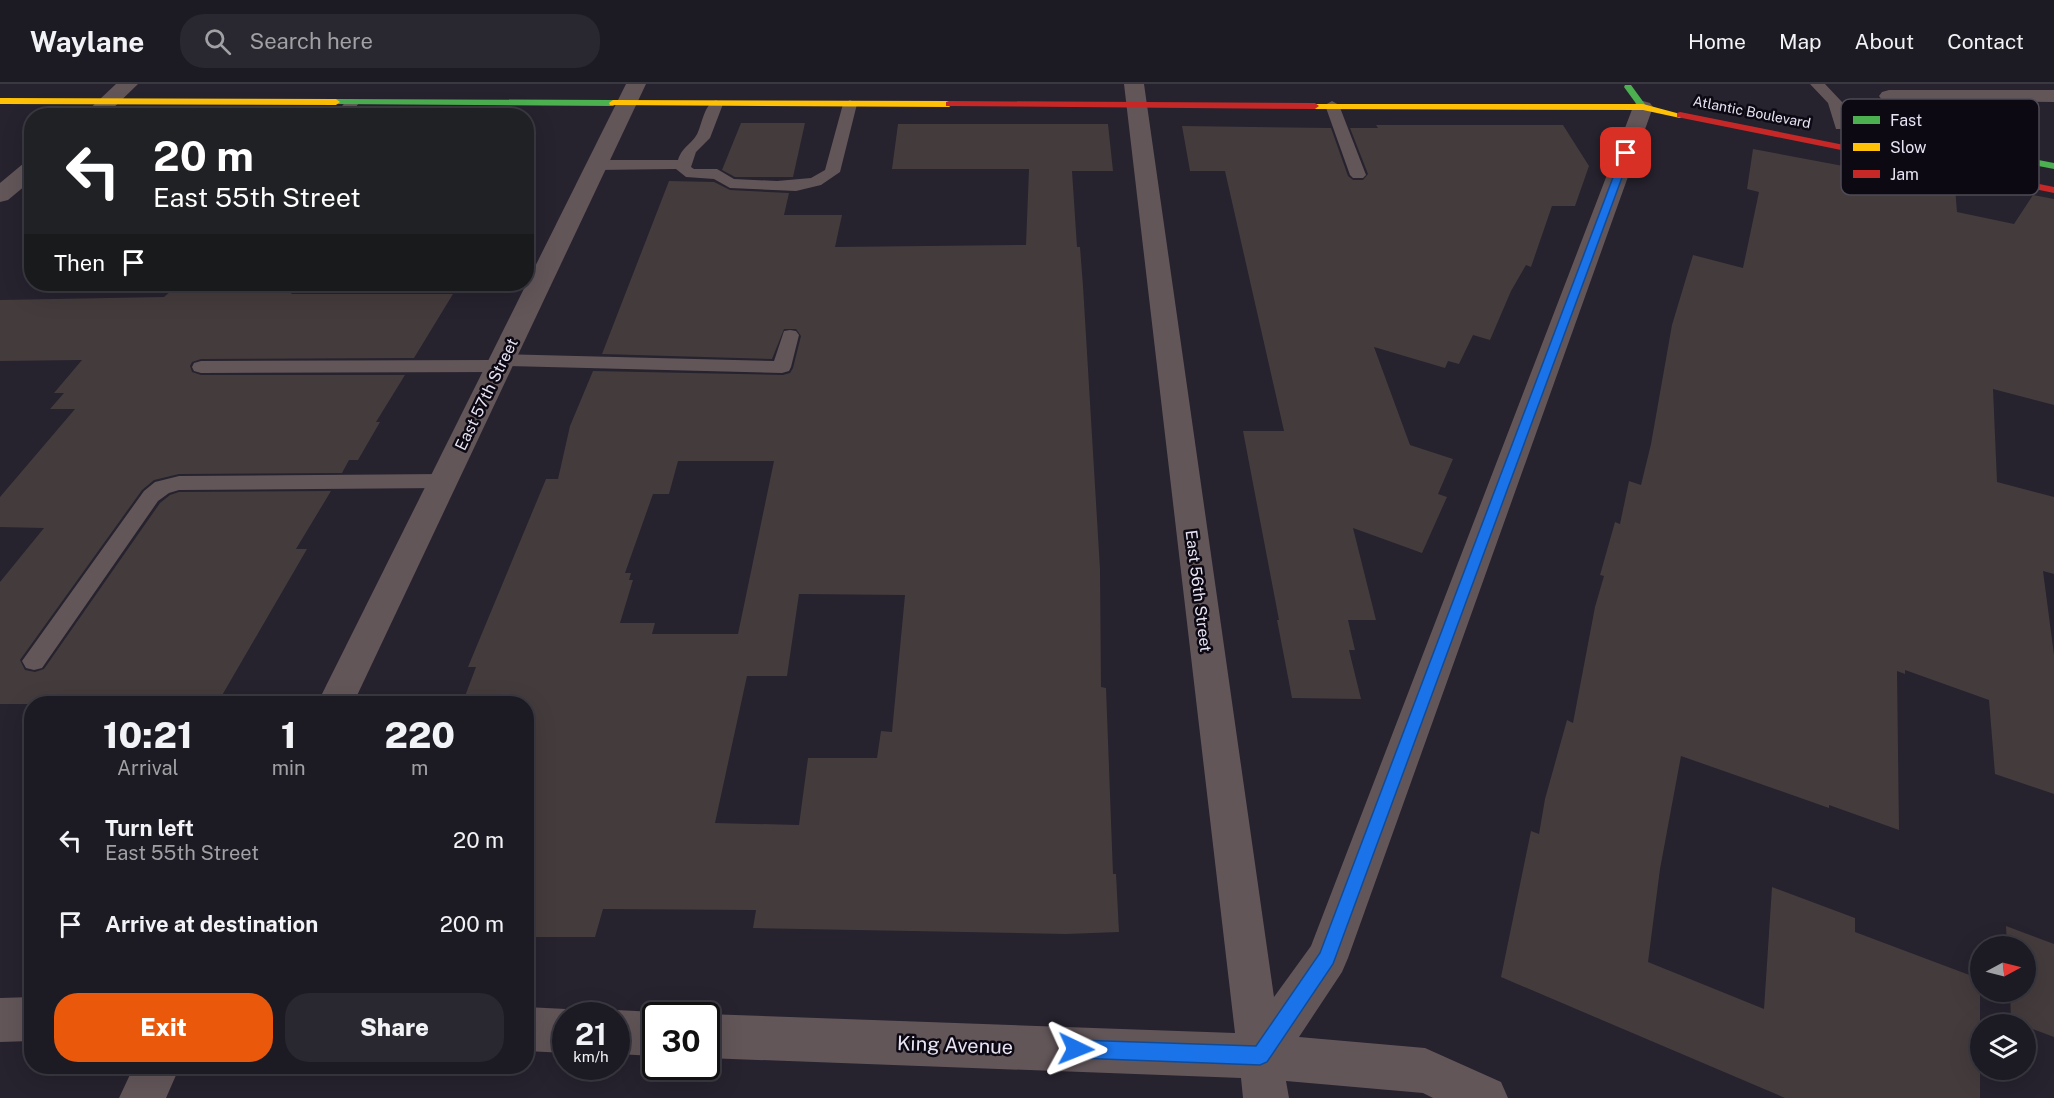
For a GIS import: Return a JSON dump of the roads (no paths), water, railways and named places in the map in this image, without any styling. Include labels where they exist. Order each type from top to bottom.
[{"type":"main road","name":"Atlantic Boulevard","points":[[141,108],[631,94],[716,104],[850,104],[1135,95],[1332,105],[1633,91],[1841,140]]},
{"type":"main road","name":"Atlantic Boulevard","points":[[0,101],[87,108]]},
{"type":"main road","points":[[2039,163],[2054,166]]},
{"type":"main road","name":"Atlantic Boulevard","points":[[2039,186],[2054,190]]},
{"type":"street","points":[[100,108],[128,84]]},
{"type":"street","points":[[1260,1056],[1327,958],[1633,91]]},
{"type":"street","name":"East 57th Street","points":[[338,696],[631,94]]},
{"type":"street","name":"East 56th Street","points":[[1135,95],[1266,1098]]},
{"type":"street","points":[[1889,96],[2054,96]]},
{"type":"street","points":[[0,195],[24,175]]},
{"type":"street","points":[[0,1020],[24,1019]]},
{"type":"street","points":[[534,1029],[552,1030]]},
{"type":"street","name":"King Avenue","points":[[720,1037],[1260,1056],[1425,1071],[1485,1098]]},
{"type":"street","points":[[142,1098],[154,1074]]},
{"type":"lane","points":[[1817,84],[1836,102],[1841,126]]},
{"type":"lane","points":[[348,108],[352,103]]},
{"type":"lane","points":[[716,104],[703,138],[689,150],[683,169],[691,174],[717,174],[730,183],[796,186],[816,182],[832,172],[850,104]]},
{"type":"lane","points":[[1332,105],[1358,176]]},
{"type":"lane","points":[[597,165],[684,164]]},
{"type":"lane","points":[[201,367],[501,363],[782,367],[790,335]]},
{"type":"lane","points":[[34,661],[151,496],[162,487],[179,483],[443,481]]}]
